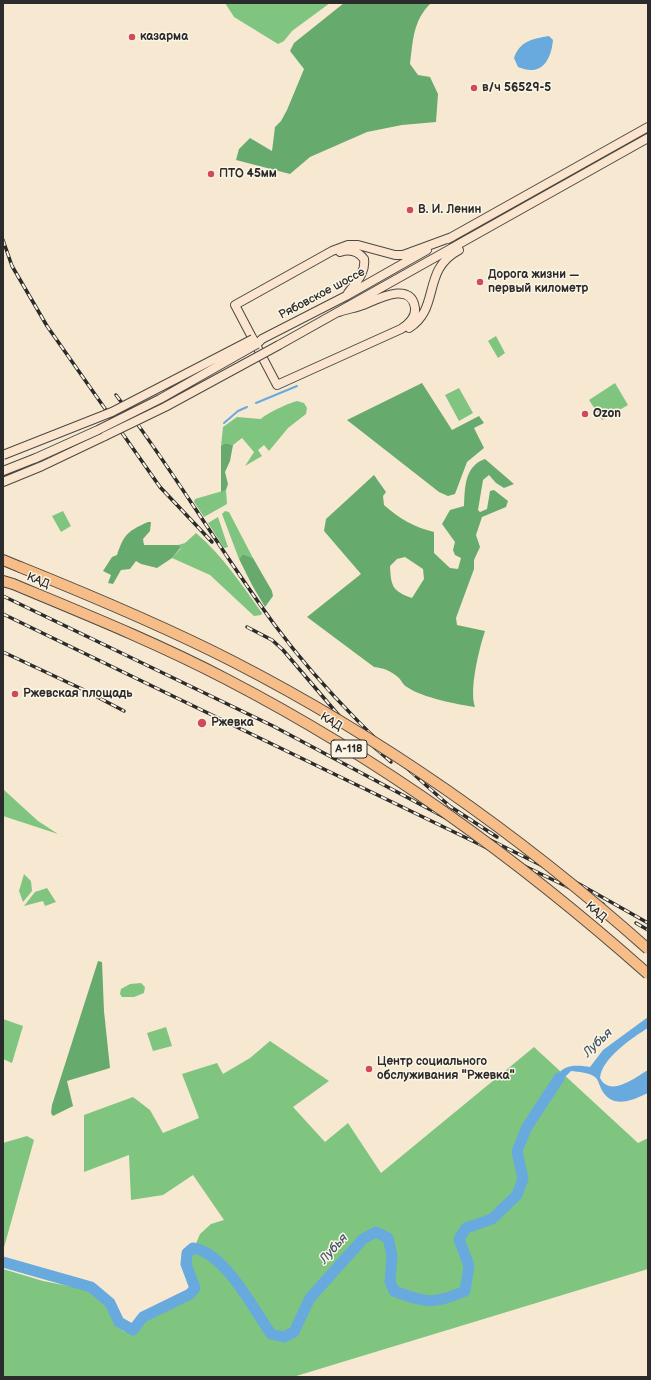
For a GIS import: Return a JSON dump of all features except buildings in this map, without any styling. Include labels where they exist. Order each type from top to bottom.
[{"type":"highway","name":"КАД","points":[[3,560],[131,612],[189,640],[279,686],[374,741],[472,807],[531,850],[648,949]]},
{"type":"highway","name":"КАД","points":[[3,580],[175,653],[269,702],[364,758],[438,806],[519,866],[586,920],[648,974]]},
{"type":"main road","name":"Рябовское шоссе","points":[[3,471],[98,430],[160,399],[272,334],[346,296],[648,127]]},
{"type":"main road","name":"Рябовское шоссе","points":[[3,482],[42,466],[165,407],[339,312],[648,138]]},
{"type":"main road","points":[[452,237],[403,255],[395,255],[368,247],[352,245],[332,251],[235,305],[277,385],[392,334],[407,329],[420,320],[441,264],[449,256],[476,239],[488,228]]},
{"type":"main road","points":[[318,259],[347,250],[362,255],[364,259],[364,269],[346,296]]},
{"type":"main road","points":[[339,312],[361,306],[386,295],[405,295],[414,303],[414,316],[405,326],[392,334]]},
{"type":"main road","points":[[3,455],[112,412],[253,339],[262,340]]},
{"type":"green space","points":[[225,3],[330,3],[292,31],[284,41],[278,44],[234,17]]},
{"type":"green space","points":[[344,3],[430,4],[420,17],[417,24],[413,39],[410,64],[418,75],[430,77],[438,94],[436,122],[402,125],[367,132],[310,157],[290,174],[236,160],[239,149],[250,138],[272,151],[275,127],[281,121],[287,110],[304,69],[290,51],[294,43]]},
{"type":"green space","points":[[496,336],[505,353],[498,358],[488,341]]},
{"type":"green space","points":[[422,383],[452,430],[479,416],[484,423],[474,428],[484,448],[467,462],[455,494],[448,496],[439,492],[347,420]]},
{"type":"green space","points":[[615,383],[628,405],[602,420],[589,400]]},
{"type":"green space","points":[[459,388],[473,413],[459,421],[445,395]]},
{"type":"green space","points":[[297,401],[304,403],[307,408],[306,414],[288,428],[269,451],[264,445],[258,450],[262,456],[245,466],[254,452],[242,438],[233,445],[225,443],[221,446],[223,427],[237,417],[261,419],[278,408]]},
{"type":"green space","points":[[225,443],[233,445],[230,461],[225,472],[228,484],[226,490],[221,492],[221,446]]},
{"type":"green space","points":[[485,459],[514,484],[504,488],[496,483],[489,475],[483,480],[478,510],[480,512],[487,509],[490,491],[494,490],[508,501],[506,507],[482,517],[476,535],[480,547],[474,560],[474,569],[456,618],[457,625],[485,631],[474,680],[473,700],[475,707],[440,700],[414,691],[390,672],[374,667],[307,617],[361,574],[324,531],[326,519],[374,475],[386,492],[383,496],[384,505],[408,522],[420,528],[434,532],[434,553],[450,568],[458,569],[461,558],[455,555],[453,550],[455,542],[442,524],[450,510],[464,506],[469,472],[478,462]],"holes":[[[405,557],[423,569],[424,579],[412,598],[400,593],[394,587],[391,578],[390,566],[397,559]]]},
{"type":"green space","points":[[226,490],[227,504],[204,517],[194,502],[195,499]]},
{"type":"green space","points":[[63,511],[71,526],[61,532],[52,516]]},
{"type":"green space","points":[[225,511],[229,512],[253,558],[243,554],[239,559],[222,514]]},
{"type":"green space","points":[[218,517],[228,547],[224,548],[208,523]]},
{"type":"green space","points":[[148,522],[151,522],[150,531],[143,539],[144,545],[178,545],[181,547],[172,558],[157,568],[141,564],[136,561],[130,569],[121,570],[113,584],[108,583],[111,575],[103,571],[112,557],[117,555],[122,542],[131,531]]},
{"type":"green space","points":[[196,533],[231,571],[262,613],[261,615],[254,616],[210,575],[172,558],[181,548],[178,545],[185,543]]},
{"type":"green space","points":[[243,554],[253,558],[272,591],[273,596],[265,607],[239,559]]},
{"type":"green space","points":[[3,789],[38,821],[58,834],[3,816]]},
{"type":"green space","points":[[24,874],[31,881],[32,891],[23,902],[19,891]]},
{"type":"green space","points":[[47,888],[56,902],[45,906],[43,901],[24,906],[35,892]]},
{"type":"green space","points":[[98,961],[102,962],[104,1011],[110,1068],[67,1081],[73,1106],[53,1116],[51,1113],[52,1105]]},
{"type":"green space","points":[[141,983],[145,987],[144,993],[134,997],[122,997],[120,994],[121,989],[130,984]]},
{"type":"green space","points":[[3,1019],[23,1026],[12,1063],[3,1059]]},
{"type":"green space","points":[[166,1027],[172,1046],[153,1051],[147,1033]]},
{"type":"green space","points":[[270,1041],[329,1081],[293,1107],[325,1142],[348,1123],[381,1173],[534,1047],[638,1143],[648,1138],[648,1269],[293,1377],[3,1377],[3,1269],[43,1281],[89,1290],[107,1305],[116,1324],[123,1331],[134,1334],[145,1320],[193,1297],[199,1289],[190,1264],[191,1255],[200,1234],[211,1224],[224,1220],[193,1175],[163,1195],[131,1200],[129,1155],[84,1172],[84,1115],[133,1097],[150,1110],[163,1133],[199,1118],[182,1074],[217,1063],[223,1074],[250,1058]]},
{"type":"green space","points":[[27,1136],[34,1140],[3,1251],[3,1143]]},
{"type":"water","points":[[549,36],[553,40],[552,48],[543,65],[533,70],[526,70],[518,67],[514,58],[523,44],[537,38]]},
{"type":"water","points":[[648,1017],[648,1028],[626,1043],[612,1056],[606,1063],[600,1078],[604,1084],[616,1086],[630,1081],[648,1070],[648,1093],[624,1102],[618,1102],[607,1097],[597,1079],[593,1076],[571,1071],[553,1092],[548,1089],[556,1076],[564,1069],[575,1066],[590,1067],[603,1050]]},
{"type":"waterway","points":[[256,403],[297,386]]},
{"type":"waterway","points":[[224,423],[238,411],[247,407]]},
{"type":"waterway","name":"Лубья","points":[[3,1262],[91,1287],[110,1303],[119,1322],[133,1330],[143,1317],[190,1294],[195,1288],[186,1264],[187,1253],[193,1248],[205,1252],[216,1260],[237,1283],[271,1334],[284,1337],[294,1332],[310,1298],[363,1239],[376,1232],[388,1238],[392,1255],[390,1282],[394,1291],[422,1300],[430,1301],[445,1299],[465,1291],[469,1266],[459,1239],[466,1228],[492,1219],[517,1195],[523,1179],[517,1151],[527,1127],[559,1078]]},
{"type":"railway","points":[[3,240],[12,266],[47,326],[160,487],[212,542]]},
{"type":"railway","points":[[116,395],[157,451],[254,596],[274,624],[314,674],[358,721],[452,808]]},
{"type":"railway","points":[[3,596],[273,726],[444,817],[579,884],[648,923]]},
{"type":"railway","points":[[3,614],[603,904]]},
{"type":"railway","points":[[247,627],[272,640],[283,650],[341,718],[391,762]]},
{"type":"railway","points":[[3,652],[84,690],[124,711]]},
{"type":"railway","points":[[448,805],[497,837]]},
{"type":"railway","points":[[636,923],[648,930]]},
{"type":"place","name":"казарма","points":[[132,37]]},
{"type":"place","name":"в/ч 56529-5","points":[[474,88]]},
{"type":"place","name":"ПТО 45мм","points":[[211,174]]},
{"type":"place","name":"В. И. Ленин","points":[[410,210]]},
{"type":"place","name":"Дорога жизни — первый километр","points":[[480,282]]},
{"type":"place","name":"Ozon","points":[[585,414]]},
{"type":"place","name":"Ржевская площадь","points":[[15,694]]},
{"type":"place","name":"Ржевка","points":[[202,723]]},
{"type":"place","name":"Центр социального обслуживания \"Ржевка\"","points":[[369,1069]]}]
